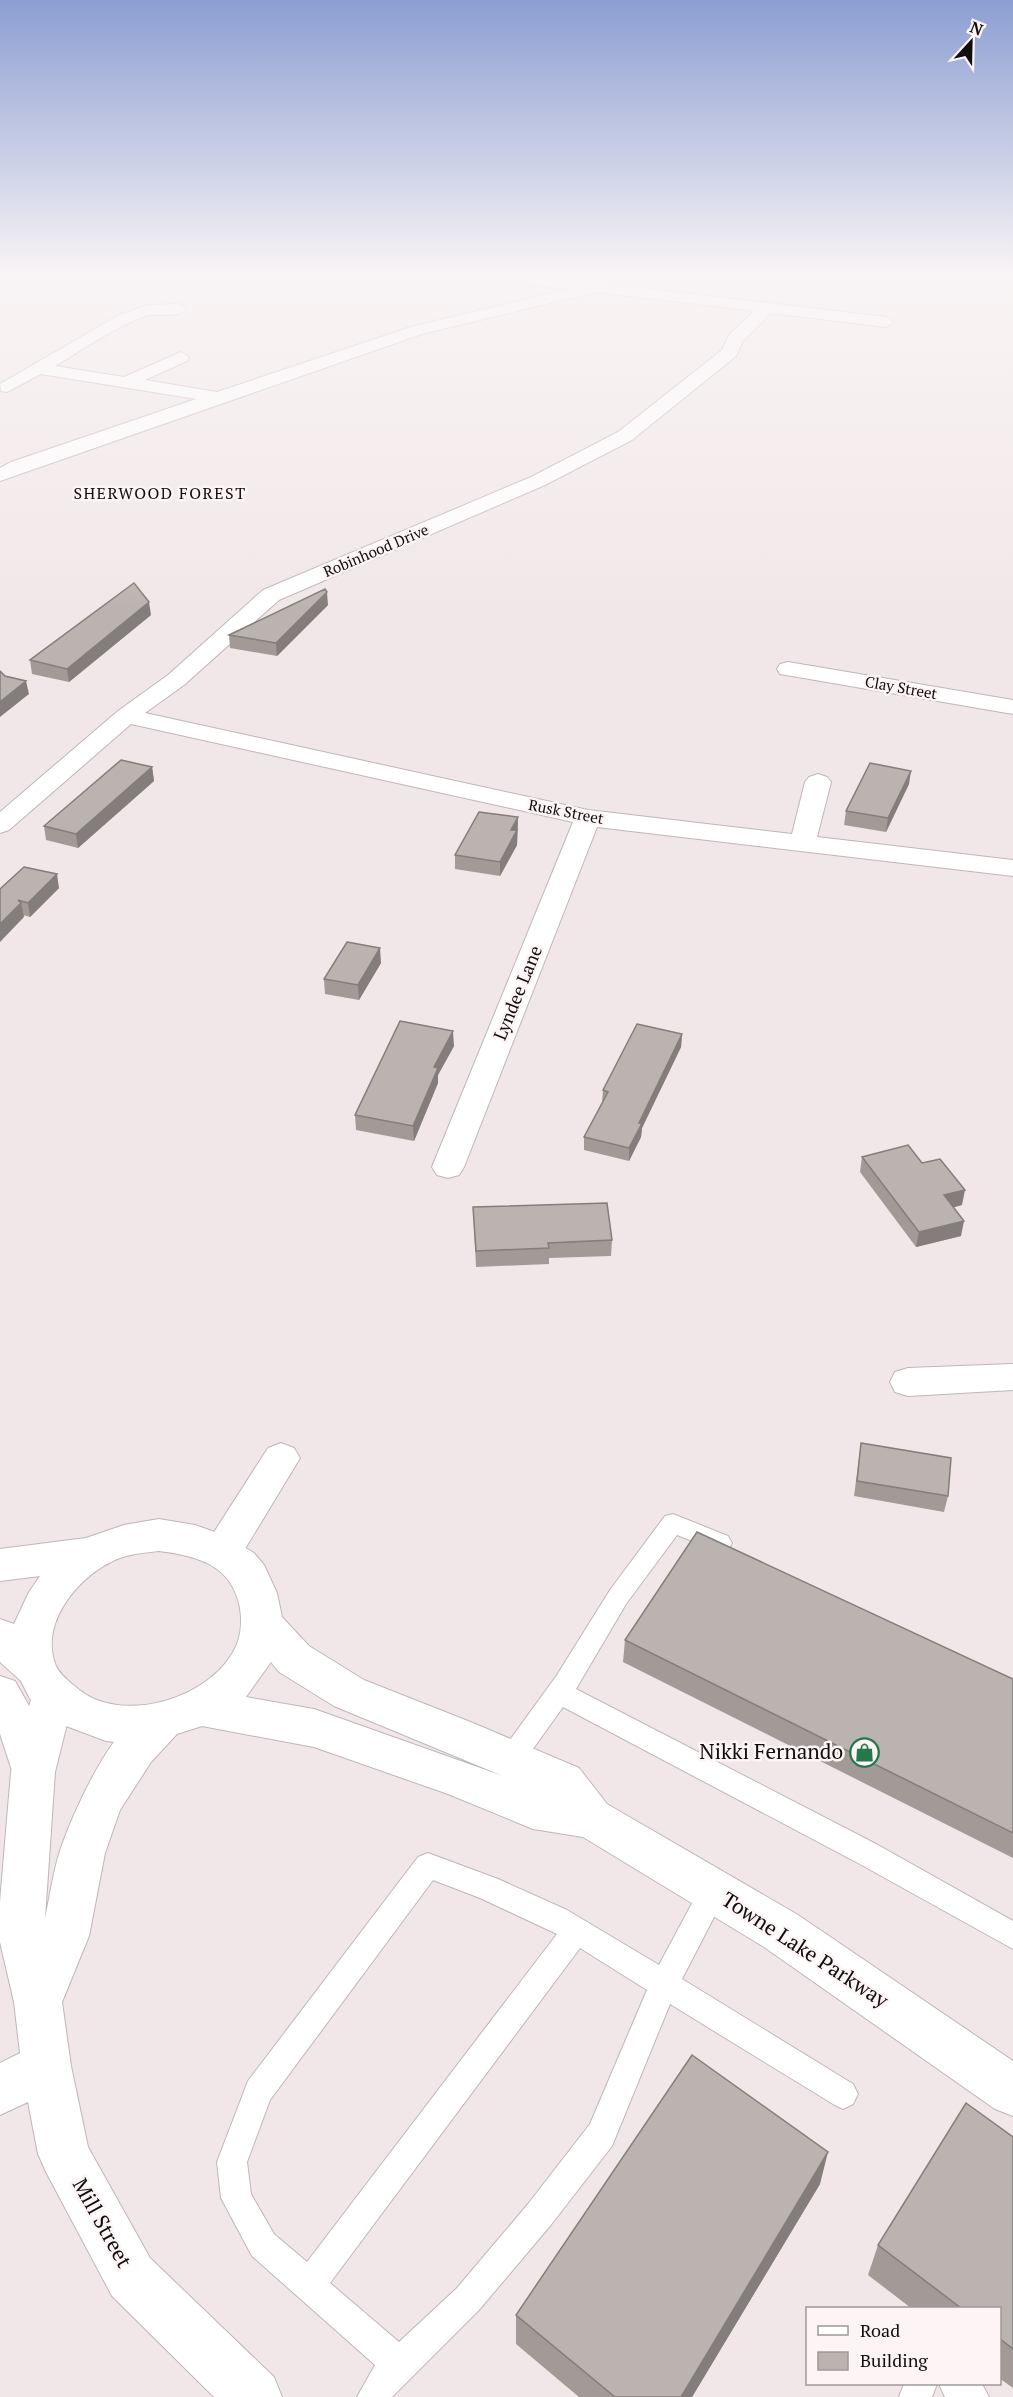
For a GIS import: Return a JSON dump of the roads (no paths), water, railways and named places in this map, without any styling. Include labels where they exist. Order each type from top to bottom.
[{"type":"street","points":[[7,387],[11,385]]},
{"type":"street","points":[[142,385],[219,398]]},
{"type":"street","points":[[0,475],[18,466],[257,385]]},
{"type":"street","name":"Robinhood Drive","points":[[2,821],[126,717],[176,680],[272,595],[537,481],[625,436],[691,385]]},
{"type":"street","name":"Clay Street","points":[[788,669],[1013,706]]},
{"type":"street","name":"Rusk Street","points":[[126,717],[588,818],[1013,868]]},
{"type":"street","points":[[802,844],[818,782]]},
{"type":"street","name":"Lyndee Lane","points":[[448,1167],[588,818]]},
{"type":"street","points":[[908,1382],[1013,1377]]},
{"type":"street","points":[[223,1551],[281,1458]]},
{"type":"street","points":[[0,1565],[91,1553],[125,1540],[159,1535],[194,1538],[223,1551],[245,1570],[259,1595],[262,1624],[254,1655],[234,1683],[182,1714],[121,1725],[83,1716],[44,1682],[0,1636]]},
{"type":"street","points":[[44,1682],[31,1635],[41,1603],[64,1574],[91,1553]]},
{"type":"street","name":"Towne Lake Parkway","points":[[262,1624],[294,1659],[349,1693],[563,1782],[591,1818]]},
{"type":"street","name":"Mill Street","points":[[38,2002],[21,1931],[33,1772],[44,1682]]},
{"type":"street","points":[[0,1694],[24,1736],[33,1772]]},
{"type":"street","name":"Towne Lake Parkway","points":[[182,1714],[314,1728],[460,1779],[533,1809],[591,1818],[781,1931],[1013,2091]]},
{"type":"street","name":"Mill Street","points":[[182,1714],[135,1748],[101,1801],[82,1852],[65,1936],[38,2002],[23,2078],[131,2277],[254,2397]]},
{"type":"lane","points":[[511,1759],[560,1693],[618,1597],[673,1523],[738,1552]]},
{"type":"lane","points":[[560,1693],[868,1854],[1013,1936]]},
{"type":"lane","points":[[399,2364],[263,2245],[236,2198],[232,2162],[258,2091],[428,1866],[488,1888],[576,1930],[843,2094]]},
{"type":"lane","points":[[373,2397],[384,2379],[468,2299],[539,2215],[601,2135],[664,1984],[714,1890]]},
{"type":"lane","points":[[309,2285],[408,2151],[532,1994],[576,1930]]},
{"type":"lane","points":[[956,2385],[973,2397]]},
{"type":"place","name":"Nikki Fernando","points":[[864,1752]]},
{"type":"district","name":"SHERWOOD FOREST","points":[[160,493]]}]
